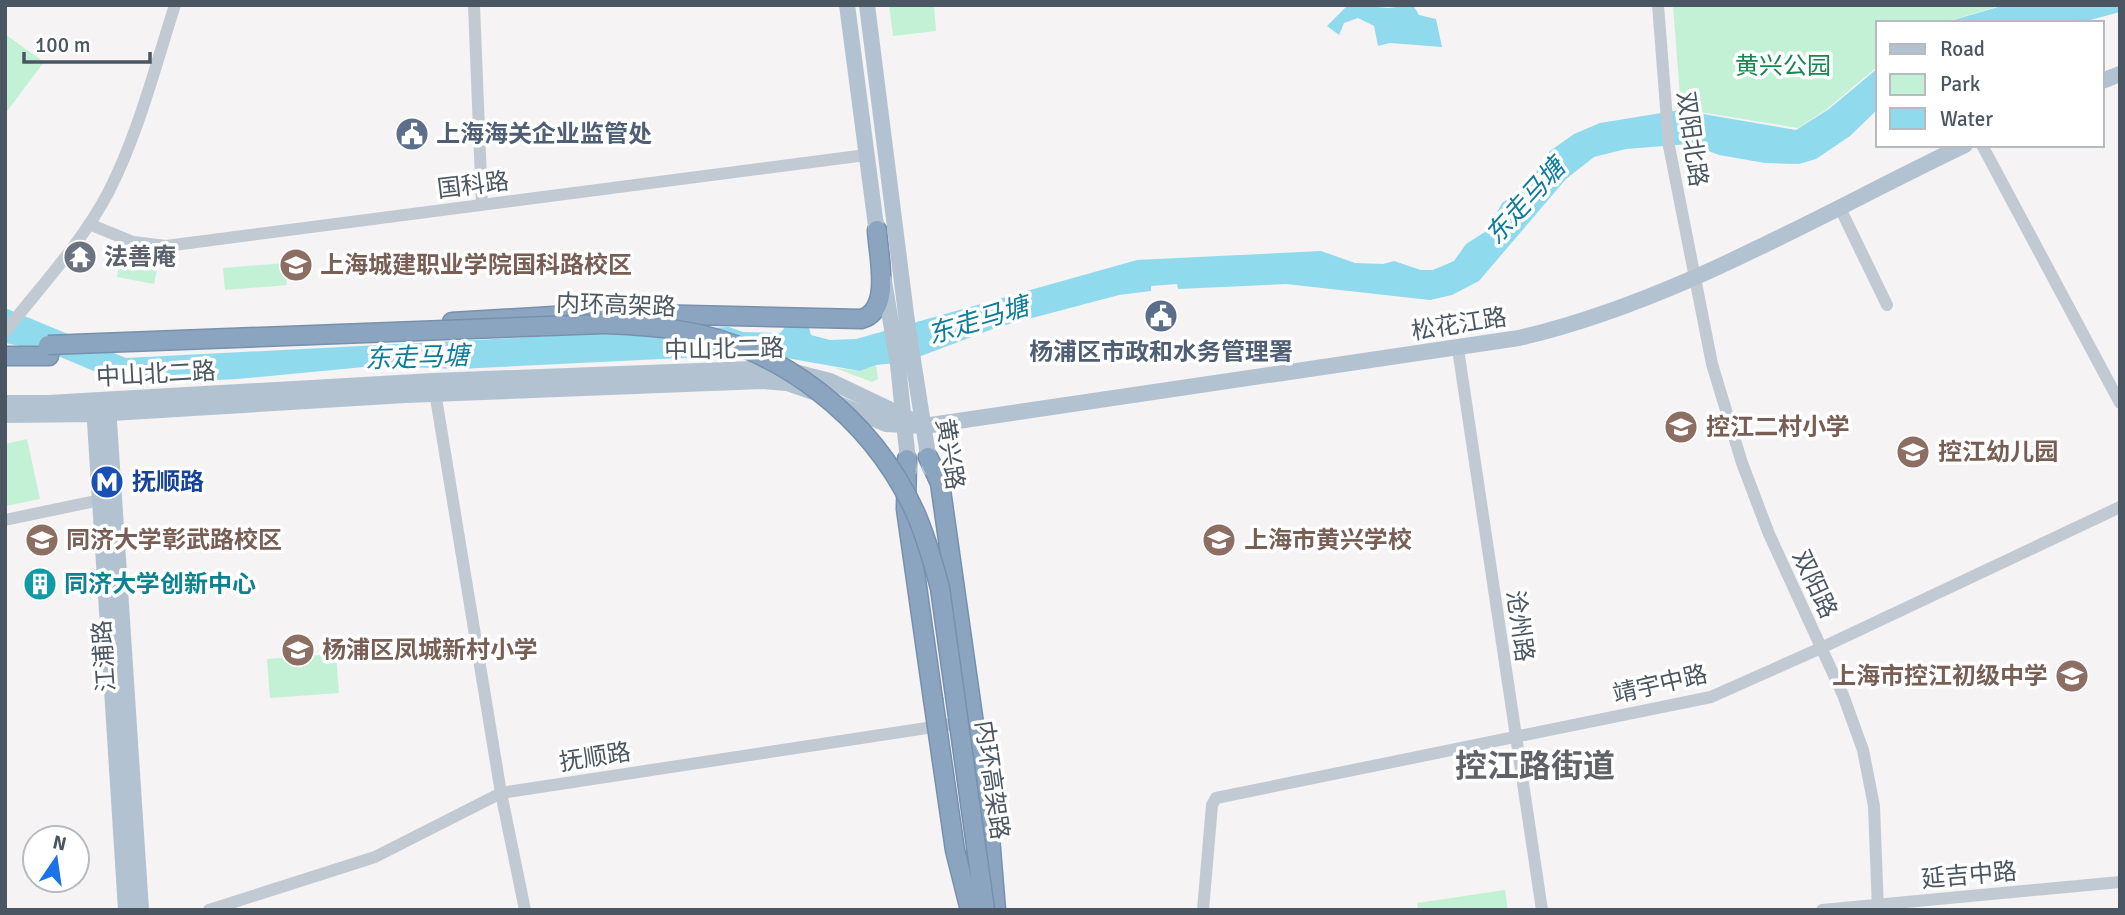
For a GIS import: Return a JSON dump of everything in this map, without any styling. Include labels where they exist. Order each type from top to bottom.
[{"type":"highway","points":[[217,339],[249,333],[555,314],[861,319],[878,308],[880,293],[877,230]]},
{"type":"highway","name":"内环高架路","points":[[5,345],[526,327],[635,326],[679,330],[744,348],[810,385],[852,421],[876,449],[901,486],[926,537],[940,589],[985,910]]},
{"type":"highway","name":"内环高架路","points":[[5,356],[634,335],[713,350],[772,374],[823,408],[863,450],[893,492],[916,544],[928,580],[971,910]]},
{"type":"highway","points":[[928,457],[940,482],[981,776],[994,910]]},
{"type":"highway","points":[[907,459],[906,509],[955,849],[971,910]]},
{"type":"main road","name":"黄兴路","points":[[847,5],[877,230],[899,324]]},
{"type":"main road","name":"黄兴路","points":[[867,5],[899,324],[905,362],[923,426],[994,910]]},
{"type":"main road","name":"松花江路","points":[[923,426],[1458,349],[1562,328],[1635,303],[1694,278],[1961,147]]},
{"type":"main road","name":"黄兴路","points":[[905,362],[904,422],[907,459],[971,910]]},
{"type":"main road","name":"中山北二路","points":[[5,415],[101,407],[779,368],[830,381],[904,422],[923,426]]},
{"type":"main road","name":"中山北二路","points":[[5,403],[101,407]]},
{"type":"main road","name":"江浦路","points":[[101,407],[126,910]]},
{"type":"main road","name":"江浦路","points":[[101,407],[141,910]]},
{"type":"street","points":[[5,332],[89,224],[123,161],[175,5]]},
{"type":"street","points":[[474,5],[482,205]]},
{"type":"street","name":"双阳北路","points":[[1658,5],[1669,146],[1694,278]]},
{"type":"street","points":[[1983,147],[2120,403]]},
{"type":"street","name":"国科路","points":[[89,224],[133,242],[166,246],[866,155]]},
{"type":"street","points":[[1839,205],[1887,304]]},
{"type":"street","name":"双阳路","points":[[1694,278],[1713,364],[1742,463],[1769,534],[1858,732],[1874,806],[1878,907]]},
{"type":"street","name":"沧州路","points":[[1458,349],[1542,910]]},
{"type":"street","points":[[435,387],[501,793],[525,910]]},
{"type":"street","points":[[5,520],[100,500]]},
{"type":"street","name":"靖宇中路","points":[[1203,910],[1212,805],[1220,796],[1698,701],[1821,648],[2120,507]]},
{"type":"street","name":"抚顺路","points":[[209,910],[375,856],[501,793],[967,722]]},
{"type":"street","name":"延吉中路","points":[[1822,910],[1878,907],[2120,882]]},
{"type":"green space","points":[[889,5],[934,5],[936,31],[893,36]]},
{"type":"green space","name":"黄兴公园","points":[[1673,5],[2003,5],[1948,21],[1876,21],[1876,68],[1827,109],[1798,128],[1681,109]]},
{"type":"green space","points":[[5,34],[44,62],[5,114]]},
{"type":"green space","points":[[121,254],[159,261],[154,284],[117,277]]},
{"type":"green space","points":[[285,263],[287,285],[225,290],[223,268]]},
{"type":"green space","points":[[876,365],[878,379],[872,382],[835,368],[860,371]]},
{"type":"green space","points":[[27,439],[40,499],[5,506],[5,444]]},
{"type":"green space","points":[[336,654],[339,693],[270,698],[267,659]]},
{"type":"green space","points":[[1505,890],[1508,910],[1418,910],[1417,903]]},
{"type":"water","points":[[1348,5],[1389,8],[1413,5],[1419,15],[1436,19],[1442,47],[1390,43],[1378,46],[1374,26],[1358,18],[1344,23],[1339,35],[1327,26]]},
{"type":"water","points":[[2005,5],[2120,5],[2120,12],[2086,21],[1950,21]]},
{"type":"water","name":"东走马塘","points":[[1876,70],[1876,111],[1850,136],[1816,159],[1799,164],[1765,163],[1719,155],[1689,144],[1626,149],[1594,157],[1566,179],[1479,281],[1452,295],[1430,300],[1286,284],[1178,289],[1177,284],[1151,286],[1151,291],[1119,295],[998,327],[905,362],[876,365],[860,371],[764,354],[459,369],[375,366],[237,379],[145,384],[96,372],[46,351],[5,343],[5,308],[126,358],[729,327],[743,332],[780,333],[788,324],[808,324],[811,335],[830,340],[856,339],[1137,260],[1321,251],[1355,263],[1383,264],[1394,261],[1421,270],[1433,270],[1454,261],[1466,244],[1488,230],[1502,203],[1526,187],[1550,151],[1574,134],[1600,123],[1680,110],[1796,130],[1829,109]]},
{"type":"place","name":"上海海关企业监管处","points":[[412,134]]},
{"type":"place","name":"法善庵","points":[[80,257]]},
{"type":"place","name":"上海城建职业学院国科路校区","points":[[296,265]]},
{"type":"place","name":"杨浦区市政和水务管理署","points":[[1161,316]]},
{"type":"place","name":"控江二村小学","points":[[1681,427]]},
{"type":"place","name":"控江幼儿园","points":[[1913,452]]},
{"type":"place","name":"抚顺路","points":[[107,482]]},
{"type":"place","name":"同济大学彰武路校区","points":[[42,540]]},
{"type":"place","name":"上海市黄兴学校","points":[[1219,540]]},
{"type":"place","name":"同济大学创新中心","points":[[40,584]]},
{"type":"place","name":"杨浦区凤城新村小学","points":[[298,650]]},
{"type":"place","name":"上海市控江初级中学","points":[[2072,676]]},
{"type":"district","name":"控江路街道","points":[[1535,766]]}]
